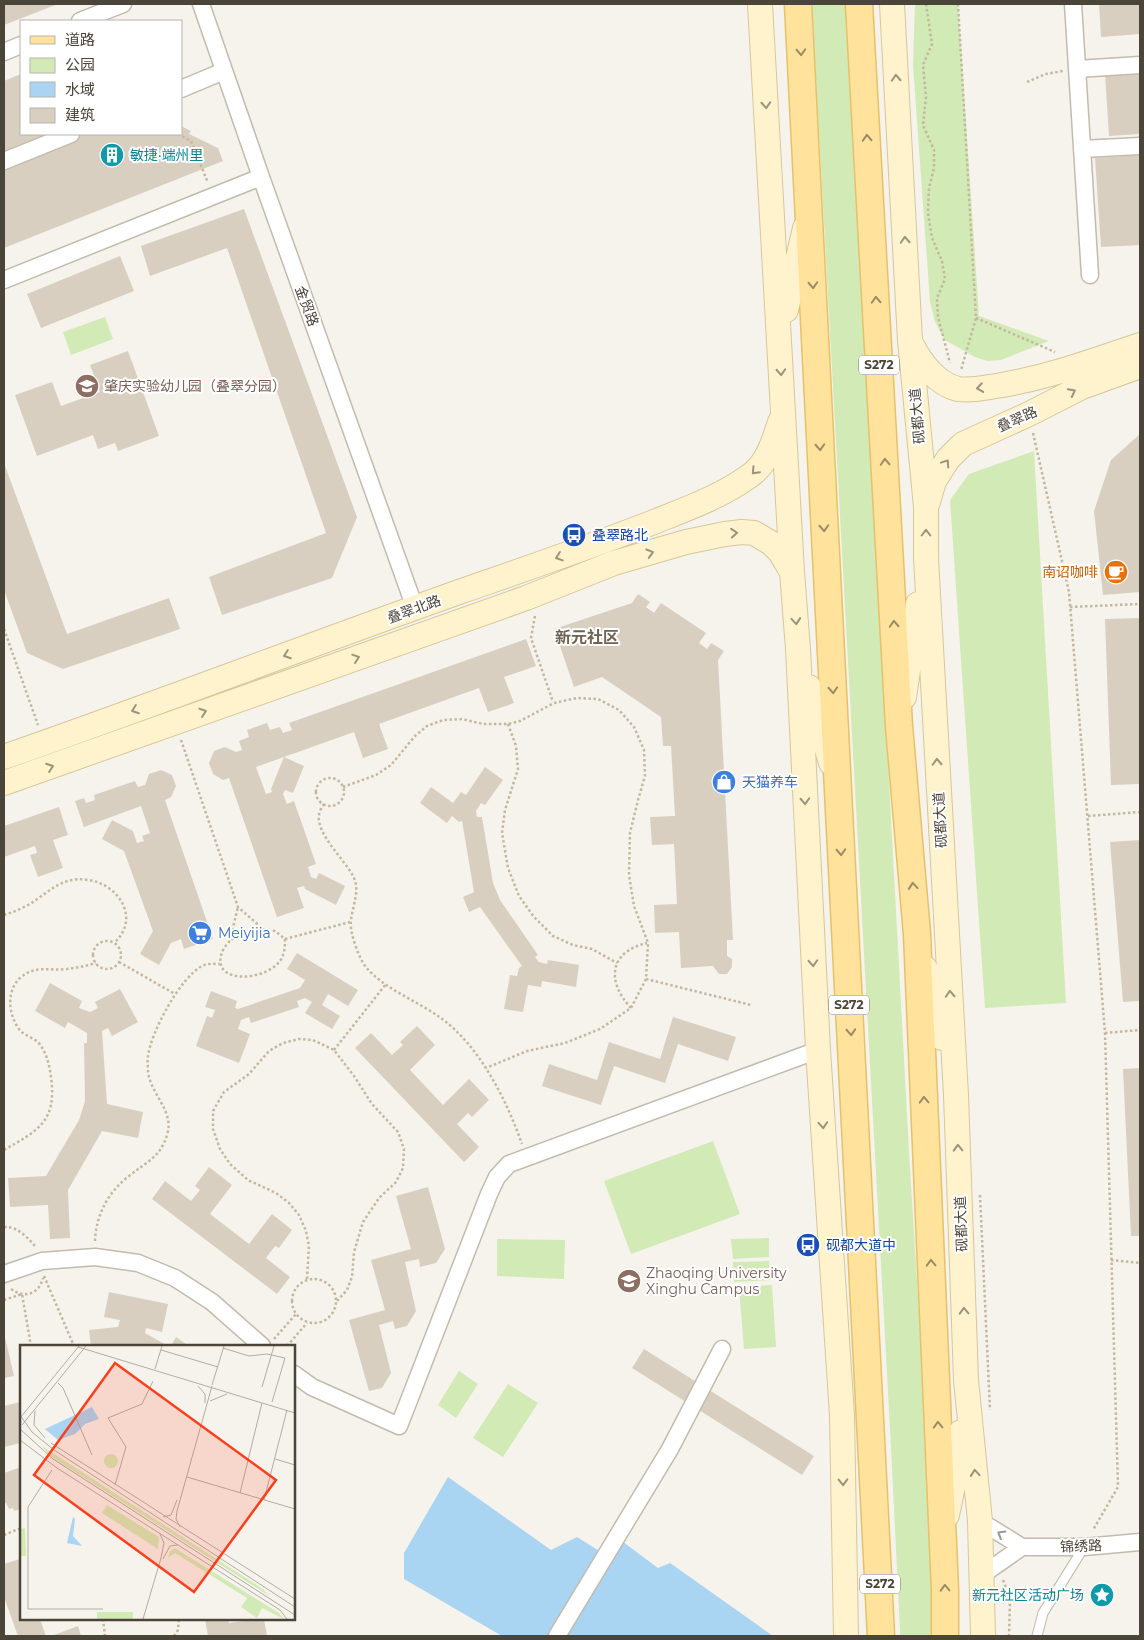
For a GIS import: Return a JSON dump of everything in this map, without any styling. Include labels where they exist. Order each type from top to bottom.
[{"type":"main road","name":"S272","points":[[798,4],[821,479],[877,1531],[880,1633]]},
{"type":"main road","name":"S272","points":[[860,4],[899,726],[917,934],[945,1636]]},
{"type":"street","points":[[83,20],[123,4]]},
{"type":"street","name":"金贸路","points":[[201,4],[415,608]]},
{"type":"street","points":[[760,4],[798,650],[818,1050],[842,1416],[846,1636]]},
{"type":"street","name":"砚都大道","points":[[892,4],[910,342],[926,507],[926,558],[956,1095],[966,1380],[980,1521],[990,1570],[983,1636]]},
{"type":"street","points":[[1073,4],[1090,275]]},
{"type":"street","points":[[4,52],[20,45]]},
{"type":"street","points":[[1077,69],[1140,65]]},
{"type":"street","points":[[182,89],[224,71]]},
{"type":"street","points":[[4,161],[69,135]]},
{"type":"street","points":[[1082,149],[1140,146]]},
{"type":"street","points":[[4,280],[261,177]]},
{"type":"street","points":[[780,335],[809,209]]},
{"type":"street","points":[[910,342],[920,361],[933,376],[956,388],[971,390],[1028,381],[1083,365],[1140,345]]},
{"type":"street","name":"叠翠路","points":[[926,507],[934,481],[948,458],[962,444],[1029,414],[1082,387],[1140,366]]},
{"type":"street","points":[[1028,381],[1015,388],[1014,399],[1018,408],[1029,414]]},
{"type":"street","name":"叠翠北路","points":[[4,757],[415,608],[610,540],[686,509],[731,488],[750,476],[765,460],[773,445],[784,412]]},
{"type":"street","points":[[686,509],[696,514],[699,526],[686,542]]},
{"type":"street","name":"叠翠北路","points":[[4,783],[526,598],[614,563],[686,542],[725,534],[754,533],[771,543],[780,552],[792,572]]},
{"type":"street","points":[[899,726],[926,558]]},
{"type":"street","points":[[798,650],[838,786]]},
{"type":"street","points":[[917,934],[956,1095]]},
{"type":"street","points":[[295,1375],[312,1387],[399,1426],[497,1177],[509,1164],[818,1050]]},
{"type":"street","points":[[5,1280],[42,1260],[95,1256],[138,1263],[175,1278],[212,1302],[268,1343]]},
{"type":"street","points":[[557,1636],[670,1449],[722,1349]]},
{"type":"street","points":[[942,1538],[959,1456],[966,1380]]},
{"type":"street","points":[[842,1416],[877,1531]]},
{"type":"street","points":[[980,1521],[1022,1547],[990,1570]]},
{"type":"street","name":"锦绣路","points":[[1022,1547],[1084,1547],[1140,1542]]},
{"type":"lane","points":[[1037,1636],[1043,1613],[1084,1547]]},
{"type":"path","points":[[926,4],[932,44],[923,65],[926,97],[923,125],[934,150],[934,168],[929,188],[928,213],[932,238],[942,261],[945,279],[937,298],[938,317],[956,388]]},
{"type":"path","points":[[956,388],[976,318],[958,4]]},
{"type":"path","points":[[1027,82],[1046,74],[1077,69]]},
{"type":"path","points":[[180,135],[191,141],[213,196]]},
{"type":"path","points":[[976,318],[1056,353]]},
{"type":"path","points":[[1029,414],[1069,592],[1105,1033],[1118,1486],[1084,1547]]},
{"type":"path","points":[[1070,607],[1140,604]]},
{"type":"path","points":[[535,616],[531,638],[554,703]]},
{"type":"path","points":[[4,629],[45,743]]},
{"type":"path","points":[[343,787],[376,775],[391,765],[414,736],[427,726],[443,720],[462,719],[483,724],[508,724],[520,721],[554,703],[577,698],[598,699],[619,710],[634,727],[644,750],[646,776],[630,833],[629,875],[634,906],[648,943],[646,979],[631,1008],[600,1030],[565,1043],[527,1051],[486,1068]]},
{"type":"path","points":[[174,722],[238,907],[263,930]]},
{"type":"path","points":[[508,724],[516,746],[518,769],[506,810],[502,833],[508,868],[519,896],[534,917],[553,936],[573,945],[592,949],[617,963]]},
{"type":"path","points":[[326,779],[336,780],[343,787],[344,793],[339,802],[329,806],[324,804],[319,801],[316,790],[321,781],[326,779]]},
{"type":"path","points":[[324,804],[319,815],[324,834],[333,849],[348,865],[356,881],[356,899],[350,922],[356,948],[365,967],[386,984],[439,1017],[464,1040],[486,1068],[511,1114],[527,1157]]},
{"type":"path","points":[[1088,816],[1140,812]]},
{"type":"path","points":[[4,915],[23,908],[53,887],[70,880],[87,879],[104,884],[116,892],[125,908],[126,927],[122,936],[114,943]]},
{"type":"path","points":[[238,907],[230,941],[220,957],[220,964],[226,972],[240,977],[258,975],[272,968],[283,956],[285,939]]},
{"type":"path","points":[[285,939],[350,922]]},
{"type":"path","points":[[230,941],[246,932],[263,930],[275,931],[285,939]]},
{"type":"path","points":[[109,941],[114,943],[120,952],[119,962],[105,969],[96,963],[93,953],[98,944],[109,941]]},
{"type":"path","points":[[631,1008],[622,998],[614,983],[614,970],[617,963],[626,953],[637,946],[648,943]]},
{"type":"path","points":[[119,962],[175,994]]},
{"type":"path","points":[[4,1150],[36,1131],[49,1116],[54,1095],[49,1059],[37,1042],[19,1030],[10,1008],[12,990],[21,977],[39,968],[64,970],[96,963]]},
{"type":"path","points":[[95,1256],[95,1231],[103,1206],[115,1188],[130,1175],[148,1164],[159,1152],[168,1134],[167,1113],[148,1074],[148,1056],[161,1018],[175,994],[200,967],[208,964],[220,964]]},
{"type":"path","points":[[646,979],[751,1005]]},
{"type":"path","points":[[334,1050],[386,984]]},
{"type":"path","points":[[1105,1033],[1140,1030]]},
{"type":"path","points":[[307,1279],[309,1246],[306,1231],[299,1215],[289,1203],[276,1193],[248,1180],[230,1164],[220,1149],[213,1129],[213,1111],[224,1092],[249,1074],[269,1052],[283,1043],[299,1039],[313,1040],[334,1050],[372,1104],[398,1132],[404,1149],[403,1168],[396,1182],[379,1198],[363,1222],[354,1252],[352,1277],[347,1290],[337,1301]]},
{"type":"path","points":[[4,1227],[9,1226],[20,1232],[34,1246],[42,1260]]},
{"type":"path","points":[[1112,1260],[1140,1263]]},
{"type":"path","points":[[5,1280],[15,1292],[30,1294],[38,1290],[43,1275],[74,1345]]},
{"type":"path","points":[[307,1279],[321,1279],[328,1283],[336,1294],[337,1301],[336,1308],[328,1319],[314,1324],[296,1314],[292,1301],[296,1288],[307,1279]]},
{"type":"path","points":[[4,1300],[22,1294]]},
{"type":"path","points":[[22,1294],[31,1345]]},
{"type":"path","points":[[268,1343],[296,1314]]},
{"type":"path","points":[[288,1345],[308,1322]]},
{"type":"path","points":[[4,1535],[20,1528]]},
{"type":"path","points":[[990,1570],[1010,1599],[1009,1636]]},
{"type":"path","points":[[103,1620],[105,1636]]},
{"type":"path","points":[[174,1636],[178,1630],[179,1620]]},
{"type":"green space","points":[[812,4],[847,4],[909,1152],[927,1441],[933,1636],[900,1636]]},
{"type":"green space","points":[[915,4],[958,4],[979,316],[1049,341],[1001,360],[987,361],[975,357],[945,340],[935,322],[930,302],[913,65]]},
{"type":"green space","points":[[105,317],[113,339],[71,355],[63,332]]},
{"type":"green space","points":[[1034,451],[1066,1003],[985,1008],[950,500],[969,474]]},
{"type":"green space","points":[[713,1141],[740,1214],[631,1254],[604,1181]]},
{"type":"green space","points":[[769,1238],[769,1257],[733,1259],[731,1239]]},
{"type":"green space","points":[[497,1239],[565,1240],[564,1279],[497,1276]]},
{"type":"green space","points":[[769,1261],[771,1280],[734,1282],[733,1262]]},
{"type":"green space","points":[[772,1285],[776,1347],[744,1349],[739,1287]]},
{"type":"green space","points":[[459,1371],[478,1384],[456,1418],[438,1405]]},
{"type":"green space","points":[[508,1384],[538,1403],[503,1457],[473,1438]]},
{"type":"water","points":[[448,1477],[551,1550],[577,1537],[604,1554],[615,1536],[658,1568],[670,1563],[773,1636],[502,1636],[404,1579],[404,1553]]},
{"type":"building","points":[[4,4],[58,4],[4,25]]},
{"type":"building","points":[[1099,4],[1140,4],[1140,34],[1101,37]]},
{"type":"building","points":[[1140,72],[1140,134],[1109,136],[1105,74]]},
{"type":"building","name":"敏捷·端州里","points":[[20,74],[20,135],[182,135],[182,126],[191,131],[189,134],[218,148],[223,161],[4,248],[4,81]]},
{"type":"building","points":[[1140,155],[1140,245],[1101,247],[1095,158]]},
{"type":"building","points":[[244,209],[357,517],[332,578],[222,615],[209,577],[326,533],[227,248],[150,276],[141,246]]},
{"type":"building","points":[[120,256],[134,291],[41,328],[27,294]]},
{"type":"building","points":[[128,351],[159,436],[118,451],[115,443],[98,449],[93,435],[37,456],[15,395],[52,382],[61,406],[100,392],[90,365]]},
{"type":"building","points":[[1140,434],[1140,592],[1103,595],[1094,511],[1111,460]]},
{"type":"building","points":[[4,463],[67,634],[169,598],[180,629],[63,669],[27,653],[4,590]]},
{"type":"building","points":[[638,594],[650,602],[646,607],[654,613],[661,603],[706,633],[699,643],[707,649],[711,643],[724,651],[718,660],[733,940],[727,940],[727,956],[732,959],[732,967],[727,974],[719,974],[713,966],[681,968],[679,932],[655,933],[654,905],[677,904],[674,844],[652,845],[650,817],[675,816],[671,746],[663,746],[661,717],[602,677],[574,687],[554,629],[632,603]]},
{"type":"building","points":[[1140,618],[1140,784],[1111,785],[1105,619]]},
{"type":"building","points":[[526,639],[536,666],[504,677],[514,703],[488,712],[479,688],[379,724],[388,749],[363,758],[354,732],[284,757],[304,766],[293,793],[285,790],[283,794],[287,804],[294,801],[316,864],[308,867],[311,877],[316,879],[319,873],[345,886],[336,905],[305,889],[304,886],[297,888],[304,908],[277,917],[229,778],[223,780],[213,774],[209,763],[214,751],[225,747],[236,752],[242,750],[239,741],[249,737],[247,730],[267,723],[270,730],[280,727],[283,733],[292,730],[289,723]],"holes":[[[284,757],[271,789],[272,792],[266,794],[256,767]]]},
{"type":"building","points":[[485,767],[503,780],[485,805],[481,803],[476,811],[477,817],[482,817],[493,883],[500,900],[538,955],[535,957],[539,962],[547,964],[548,960],[579,965],[576,987],[542,981],[541,987],[528,985],[523,1012],[504,1009],[510,975],[517,976],[519,968],[522,966],[480,907],[469,912],[463,897],[474,892],[462,821],[459,822],[452,816],[447,823],[420,803],[431,787],[453,803],[461,792],[466,795]]},
{"type":"building","points":[[161,770],[172,775],[176,786],[171,797],[165,800],[213,939],[184,949],[181,939],[171,943],[159,965],[140,954],[153,931],[124,851],[102,839],[112,820],[133,831],[137,843],[144,841],[142,836],[150,833],[141,806],[84,827],[75,801],[84,798],[86,803],[95,800],[94,795],[135,781],[138,787],[145,785],[149,774]]},
{"type":"building","points":[[59,807],[68,835],[53,840],[63,868],[38,877],[30,855],[37,853],[35,846],[4,857],[4,826]]},
{"type":"building","points":[[1140,840],[1140,1001],[1123,1002],[1110,842]]},
{"type":"building","points":[[297,953],[358,990],[348,1006],[328,994],[322,1005],[340,1016],[332,1029],[305,1013],[312,1002],[305,998],[297,1001],[299,1007],[251,1023],[249,1017],[241,1020],[238,1029],[250,1034],[239,1063],[196,1046],[207,1016],[212,1018],[215,1010],[205,1007],[211,991],[237,1001],[235,1008],[238,1009],[300,988],[305,980],[287,969]]},
{"type":"building","points":[[50,983],[82,1001],[79,1008],[90,1012],[98,1008],[95,1002],[120,989],[138,1022],[112,1036],[108,1028],[102,1031],[107,1104],[143,1112],[138,1138],[102,1131],[68,1190],[70,1238],[50,1239],[48,1205],[10,1207],[8,1178],[46,1176],[79,1120],[85,1101],[84,1043],[87,1043],[87,1033],[68,1022],[65,1028],[35,1011]]},
{"type":"building","points":[[673,1017],[736,1037],[728,1061],[678,1044],[665,1083],[614,1066],[601,1105],[542,1086],[549,1064],[597,1080],[609,1042],[660,1059]]},
{"type":"building","points":[[417,1026],[435,1045],[410,1070],[443,1105],[469,1079],[489,1100],[472,1117],[468,1113],[457,1124],[479,1147],[464,1162],[355,1048],[371,1033],[392,1055],[403,1045],[400,1042]]},
{"type":"building","points":[[1140,1068],[1140,1236],[1131,1236],[1123,1069]]},
{"type":"building","points":[[209,1167],[232,1185],[210,1214],[249,1244],[272,1214],[292,1230],[279,1248],[275,1246],[266,1258],[290,1277],[277,1294],[152,1199],[165,1181],[191,1201],[200,1190],[195,1186]]},
{"type":"building","points":[[428,1187],[445,1249],[436,1263],[420,1267],[419,1259],[405,1262],[416,1311],[407,1326],[395,1329],[393,1321],[379,1325],[391,1373],[382,1388],[369,1391],[349,1320],[385,1310],[371,1260],[411,1249],[396,1196]]},
{"type":"building","points":[[109,1292],[168,1304],[162,1332],[146,1328],[145,1333],[166,1345],[91,1345],[89,1330],[118,1327],[120,1320],[104,1317]]},
{"type":"building","points":[[4,1333],[14,1376],[4,1378]]},
{"type":"building","points":[[176,1337],[188,1345],[172,1345]]},
{"type":"building","points":[[644,1349],[814,1456],[802,1475],[632,1368]]},
{"type":"building","points":[[20,1402],[20,1443],[4,1447],[4,1406]]},
{"type":"building","points":[[20,1467],[20,1509],[14,1511],[13,1508],[9,1509],[6,1503],[4,1503],[4,1473]]},
{"type":"building","points":[[20,1559],[20,1620],[40,1620],[46,1636],[18,1636],[4,1597],[4,1564]]},
{"type":"building","points":[[205,1620],[228,1620],[229,1623],[243,1620],[264,1620],[267,1636],[208,1636]]},
{"type":"building","points":[[78,1626],[81,1636],[54,1635]]},
{"type":"place","name":"敏捷·端州里","points":[[112,155]]},
{"type":"place","name":"肇庆实验幼儿园（叠翠分园）","points":[[87,386]]},
{"type":"place","name":"叠翠路北","points":[[574,535]]},
{"type":"place","name":"南诏咖啡","points":[[1116,572]]},
{"type":"place","name":"天猫养车","points":[[724,782]]},
{"type":"place","name":"Meiyijia","points":[[200,933]]},
{"type":"place","name":"砚都大道中","points":[[808,1245]]},
{"type":"place","name":"Zhaoqing University Xinghu Campus","points":[[629,1281]]},
{"type":"place","name":"新元社区活动广场","points":[[1102,1595]]},
{"type":"district","name":"新元社区","points":[[587,637]]}]
